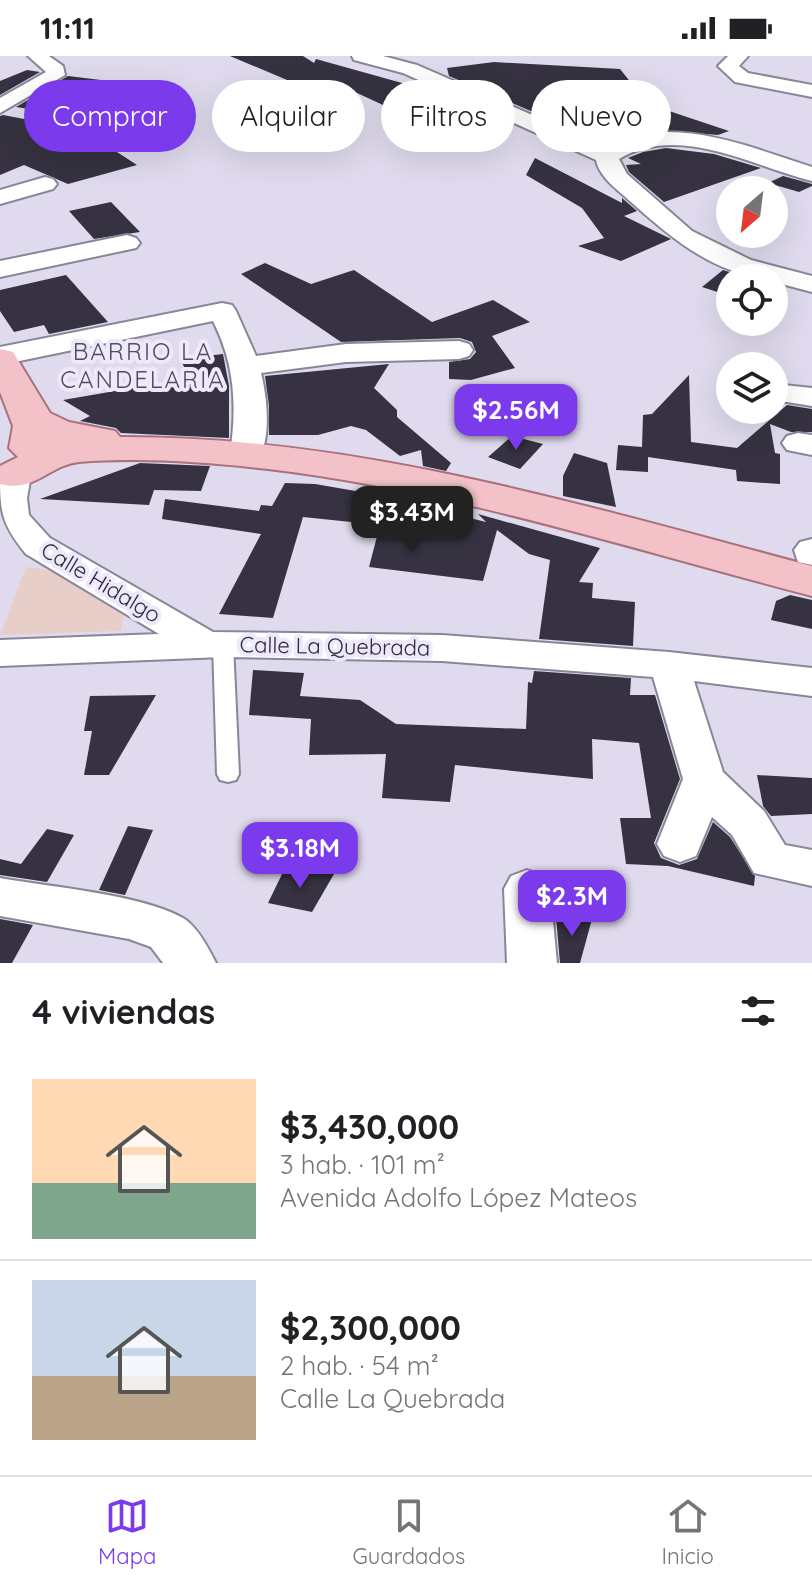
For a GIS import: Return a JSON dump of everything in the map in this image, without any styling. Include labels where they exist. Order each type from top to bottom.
[{"type":"main road","points":[[0,358],[34,421],[35,437],[8,477]]},
{"type":"main road","points":[[34,421],[58,432],[105,445]]},
{"type":"main road","points":[[8,477],[57,455],[105,445],[246,448],[366,468],[812,560]]},
{"type":"street","points":[[0,107],[55,75],[56,70],[37,56]]},
{"type":"street","points":[[361,56],[410,69],[607,156]]},
{"type":"street","points":[[739,56],[728,66],[742,78],[812,91]]},
{"type":"street","points":[[607,156],[629,143],[665,138],[715,146],[812,174]]},
{"type":"street","points":[[607,156],[609,167],[619,179],[683,236],[742,265],[812,284]]},
{"type":"street","points":[[0,197],[45,184]]},
{"type":"street","points":[[0,269],[127,243]]},
{"type":"street","points":[[0,358],[222,311],[247,366],[246,448]]},
{"type":"street","points":[[247,366],[346,353],[459,350]]},
{"type":"street","points":[[788,394],[812,397]]},
{"type":"street","name":"Calle Hidalgo","points":[[8,477],[7,505],[16,526],[38,546],[215,645]]},
{"type":"street","name":"Calle La Quebrada","points":[[0,653],[215,645],[442,648],[669,665],[812,682]]},
{"type":"street","points":[[669,665],[704,779],[748,823],[770,860],[812,868]]},
{"type":"street","points":[[680,844],[704,779]]},
{"type":"street","points":[[527,889],[532,963]]},
{"type":"street","points":[[0,897],[130,920],[168,933],[191,963]]},
{"type":"lane","points":[[215,645],[228,774]]},
{"type":"shaded area","points":[[26,567],[50,570],[125,606],[121,631],[0,635]]},
{"type":"building","points":[[230,56],[303,56],[314,63],[316,59],[391,80],[381,80],[381,104],[365,97],[365,80],[287,80]]},
{"type":"building","points":[[494,62],[620,69],[629,80],[531,80],[531,111],[515,104],[515,80],[458,80],[449,76],[447,68]]},
{"type":"building","points":[[27,70],[40,72],[0,95],[0,81]]},
{"type":"building","points":[[68,76],[101,80],[61,80]]},
{"type":"building","points":[[671,112],[729,131],[718,135],[671,131]]},
{"type":"building","points":[[0,116],[24,119],[24,152],[117,152],[137,165],[68,184],[24,165],[0,175]]},
{"type":"building","points":[[671,149],[714,154],[761,168],[738,176],[716,176],[716,184],[664,202],[629,172],[626,165],[641,164],[628,158],[643,152],[671,152]]},
{"type":"building","points":[[535,158],[622,203],[622,198],[637,211],[624,216],[671,239],[621,261],[578,246],[604,238],[582,208],[526,175]]},
{"type":"building","points":[[788,177],[812,184],[799,192],[788,189]]},
{"type":"building","points":[[111,202],[140,232],[94,239],[69,211]]},
{"type":"building","points":[[265,263],[311,284],[354,270],[432,322],[493,300],[530,322],[492,336],[515,368],[471,380],[449,379],[449,362],[470,359],[476,352],[472,342],[460,338],[341,342],[241,274]]},
{"type":"building","points":[[66,275],[108,322],[49,334],[44,325],[14,332],[0,311],[0,290]]},
{"type":"building","points":[[716,276],[716,292],[702,287]]},
{"type":"building","points":[[223,354],[229,386],[229,438],[121,433],[116,428],[80,421],[90,416],[63,400],[190,378],[180,359]]},
{"type":"building","points":[[389,364],[374,388],[397,410],[397,417],[451,463],[446,471],[423,466],[421,450],[400,456],[366,430],[351,426],[318,435],[269,435],[265,376]]},
{"type":"building","points":[[689,375],[691,442],[737,448],[765,424],[770,424],[775,453],[780,454],[780,484],[737,481],[736,470],[648,457],[648,472],[616,470],[618,445],[642,447],[643,415],[652,414]]},
{"type":"building","points":[[788,405],[812,409],[812,432],[791,432],[770,424],[788,424]]},
{"type":"building","points":[[512,436],[543,444],[520,469],[488,457]]},
{"type":"building","points":[[574,453],[607,463],[616,507],[563,496],[563,476]]},
{"type":"building","points":[[140,463],[210,466],[201,491],[154,490],[149,505],[40,499]]},
{"type":"building","points":[[285,483],[315,484],[373,494],[486,522],[478,514],[600,548],[579,582],[593,583],[592,598],[635,602],[633,646],[539,639],[550,560],[529,554],[497,530],[483,581],[369,567],[380,525],[303,517],[273,618],[219,614],[261,534],[162,519],[165,499],[259,511],[261,505],[272,506]]},
{"type":"building","points":[[790,595],[812,600],[812,629],[771,620],[776,601]]},
{"type":"building","points":[[253,670],[304,673],[300,696],[360,700],[396,724],[526,729],[528,682],[532,683],[534,671],[631,678],[630,695],[655,695],[680,779],[654,843],[661,858],[679,865],[697,859],[713,822],[730,837],[755,876],[754,886],[668,866],[626,864],[620,818],[651,818],[639,743],[592,739],[593,779],[455,765],[450,802],[382,798],[386,754],[309,755],[311,719],[249,715]]},
{"type":"building","points":[[156,695],[109,775],[84,775],[92,731],[84,731],[90,696]]},
{"type":"building","points":[[757,775],[812,778],[812,814],[771,816],[763,806]]},
{"type":"building","points":[[128,826],[153,830],[125,895],[99,890]]},
{"type":"building","points":[[47,829],[74,835],[47,882],[0,875],[0,859],[21,864]]},
{"type":"building","points":[[284,870],[334,874],[312,912],[268,903]]},
{"type":"building","points":[[556,917],[592,919],[580,963],[560,963]]},
{"type":"building","points":[[0,919],[33,925],[12,963],[0,963]]},
{"type":"district","name":"BARRIO LA CANDELARIA","points":[[143,366]]}]
